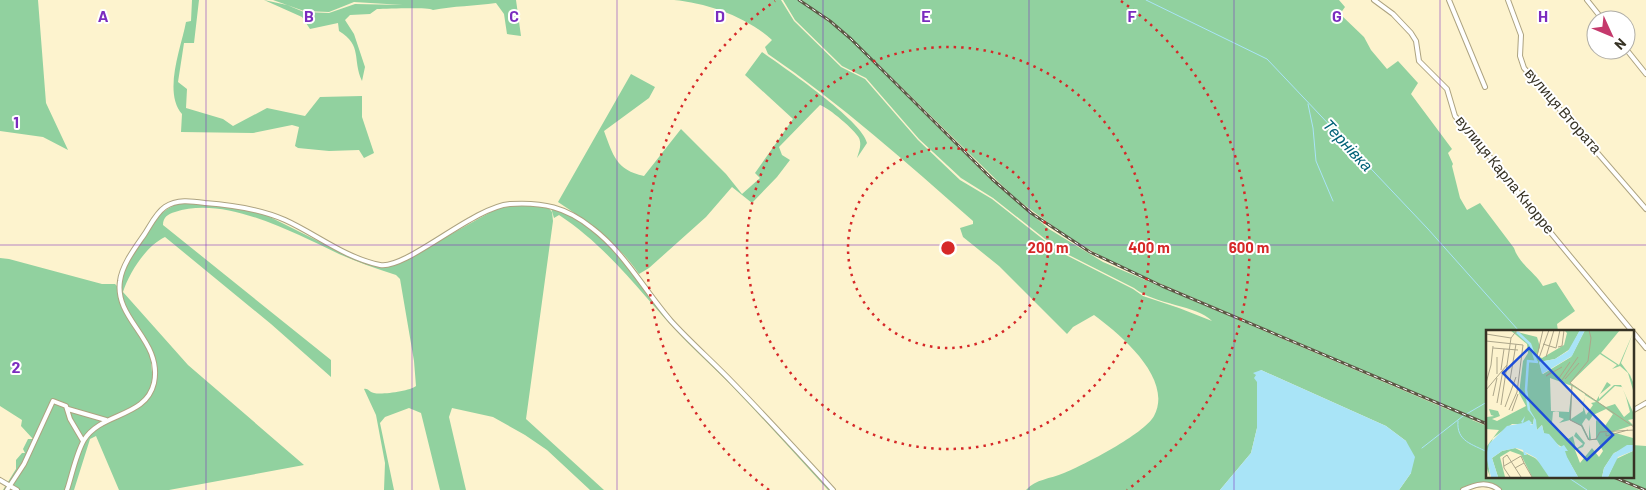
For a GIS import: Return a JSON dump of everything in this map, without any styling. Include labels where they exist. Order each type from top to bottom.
[{"type":"street","name":"вулиця Карла Кнорре","points":[[1374,0],[1393,14],[1411,33],[1416,41],[1419,61],[1447,89],[1455,116],[1631,330]]},
{"type":"street","points":[[1449,0],[1485,87]]},
{"type":"street","name":"вулиця Втората","points":[[1508,0],[1520,34],[1520,56],[1524,68],[1646,209]]},
{"type":"street","points":[[1587,0],[1595,10]]},
{"type":"street","points":[[1635,60],[1646,74]]},
{"type":"street","points":[[68,490],[83,441],[106,420],[140,406],[154,385],[155,372],[151,350],[124,308],[120,281],[130,256],[152,222],[164,208],[186,201],[226,205],[267,213],[339,249],[383,266],[403,259],[501,205],[549,205],[562,209],[592,227],[621,255],[670,320],[730,380],[833,490]]},
{"type":"street","name":"вулиця Карла Кнорре","points":[[1634,333],[1646,348]]},
{"type":"street","points":[[9,488],[24,464],[53,401],[60,402],[68,409],[106,420]]},
{"type":"street","points":[[1634,409],[1646,404]]},
{"type":"street","points":[[68,409],[70,419],[83,441]]},
{"type":"street","points":[[0,480],[9,488],[17,490]]},
{"type":"street","points":[[1464,490],[1479,484],[1493,486],[1499,490]]},
{"type":"green space","points":[[0,0],[38,0],[46,103],[68,150],[43,137],[0,131]]},
{"type":"green space","points":[[192,0],[199,0],[194,43],[184,43],[178,82],[187,89],[186,108],[223,119],[233,126],[267,108],[305,116],[320,97],[362,96],[362,117],[374,153],[364,158],[359,150],[329,151],[298,148],[295,146],[299,127],[292,125],[253,133],[181,132],[182,114],[174,94],[175,70],[186,22],[191,21]]},
{"type":"green space","points":[[264,0],[287,5],[304,12],[329,13],[355,4],[403,5],[354,2],[329,12],[304,11],[273,0],[516,0],[521,36],[507,34],[504,14],[496,3],[433,10],[415,8],[377,9],[370,14],[350,15],[345,20],[354,34],[365,67],[362,81],[354,48],[351,42],[339,31],[338,23],[310,29],[302,17]]},
{"type":"green space","points":[[674,0],[781,0],[794,21],[841,67],[865,79],[918,140],[960,180],[992,199],[1058,251],[1133,289],[1143,296],[1212,321],[1196,311],[1143,294],[1059,250],[993,198],[961,178],[919,139],[866,78],[842,66],[795,20],[783,0],[798,0],[851,40],[991,180],[1049,229],[1103,262],[1449,410],[1451,408],[1119,266],[1072,240],[1015,198],[847,34],[801,0],[1339,0],[1345,7],[1340,14],[1364,37],[1371,50],[1387,69],[1398,61],[1418,83],[1411,94],[1452,149],[1448,153],[1453,164],[1460,198],[1467,210],[1480,203],[1514,248],[1516,254],[1543,286],[1556,282],[1575,311],[1557,324],[1558,330],[1486,330],[1486,423],[1475,418],[1472,420],[1486,426],[1486,478],[1613,478],[1640,490],[1500,490],[1486,483],[1462,490],[1399,490],[1411,473],[1406,441],[1386,426],[1261,370],[1257,376],[1257,428],[1251,453],[1220,490],[1026,490],[1039,481],[1064,473],[1099,456],[1126,440],[1148,423],[1154,416],[1158,402],[1157,387],[1151,373],[1130,346],[1094,315],[1073,327],[1067,334],[999,266],[963,237],[960,228],[973,224],[973,221],[847,113],[768,54],[765,47],[772,40],[762,32],[751,24],[726,12]]},
{"type":"green space","points":[[762,52],[838,108],[862,133],[867,143],[857,158],[860,143],[857,134],[820,105],[779,147],[782,155],[790,160],[777,177],[752,203],[732,187],[706,217],[649,268],[639,274],[622,252],[612,243],[591,225],[558,202],[631,74],[655,87],[649,98],[604,131],[613,154],[621,165],[627,170],[644,176],[681,129],[726,174],[742,194],[760,178],[755,173],[793,119],[745,75]]},
{"type":"green space","points":[[185,202],[226,206],[266,215],[338,251],[384,267],[403,261],[496,209],[517,205],[548,207],[552,212],[553,221],[526,419],[604,490],[590,490],[547,450],[493,417],[452,408],[449,417],[466,490],[440,490],[421,413],[409,408],[385,417],[380,423],[394,490],[384,490],[385,463],[376,415],[364,389],[374,393],[383,393],[402,391],[416,386],[414,361],[400,279],[396,275],[346,257],[259,219],[215,208],[195,208],[166,216],[163,225],[331,360],[331,377],[271,324],[165,237],[145,253],[129,277],[123,292],[188,365],[304,465],[169,490],[119,490],[96,436],[90,439],[74,490],[3,490],[16,469],[16,460],[22,453],[25,453],[23,449],[28,439],[33,439],[21,426],[22,420],[0,406],[0,258],[102,284],[115,284],[121,293],[121,275],[149,228],[166,210]],"holes":[[[122,298],[133,321],[149,345],[154,358],[157,372],[154,387],[149,397],[142,404],[105,424],[89,437],[87,435],[109,418],[139,405],[150,392],[153,384],[150,350],[124,308]]]},
{"type":"green space","points":[[555,207],[591,228],[620,256],[651,296],[831,490],[828,490],[742,396],[686,341],[611,258],[559,215],[554,218],[551,208]]},
{"type":"green space","points":[[1634,445],[1646,446],[1646,490],[1617,478],[1634,478]]},
{"type":"water","points":[[1261,370],[1386,426],[1406,441],[1415,457],[1411,473],[1399,490],[1220,490],[1251,453],[1257,428],[1257,382],[1254,378],[1256,375],[1253,373]]},
{"type":"waterway","name":"Тернівка","points":[[1146,0],[1267,59],[1428,229],[1518,330]]},
{"type":"waterway","points":[[1308,104],[1313,128],[1316,161],[1333,201]]},
{"type":"waterway","name":"Тернівка","points":[[1422,448],[1463,416],[1486,403]]},
{"type":"waterway","points":[[1458,421],[1458,428],[1463,438],[1486,452]]},
{"type":"waterway","points":[[1569,478],[1587,490]]},
{"type":"railway","points":[[799,0],[830,21],[851,39],[992,179],[1031,213],[1090,252],[1162,286],[1486,424]]},
{"type":"railway","points":[[1616,478],[1645,490]]}]
